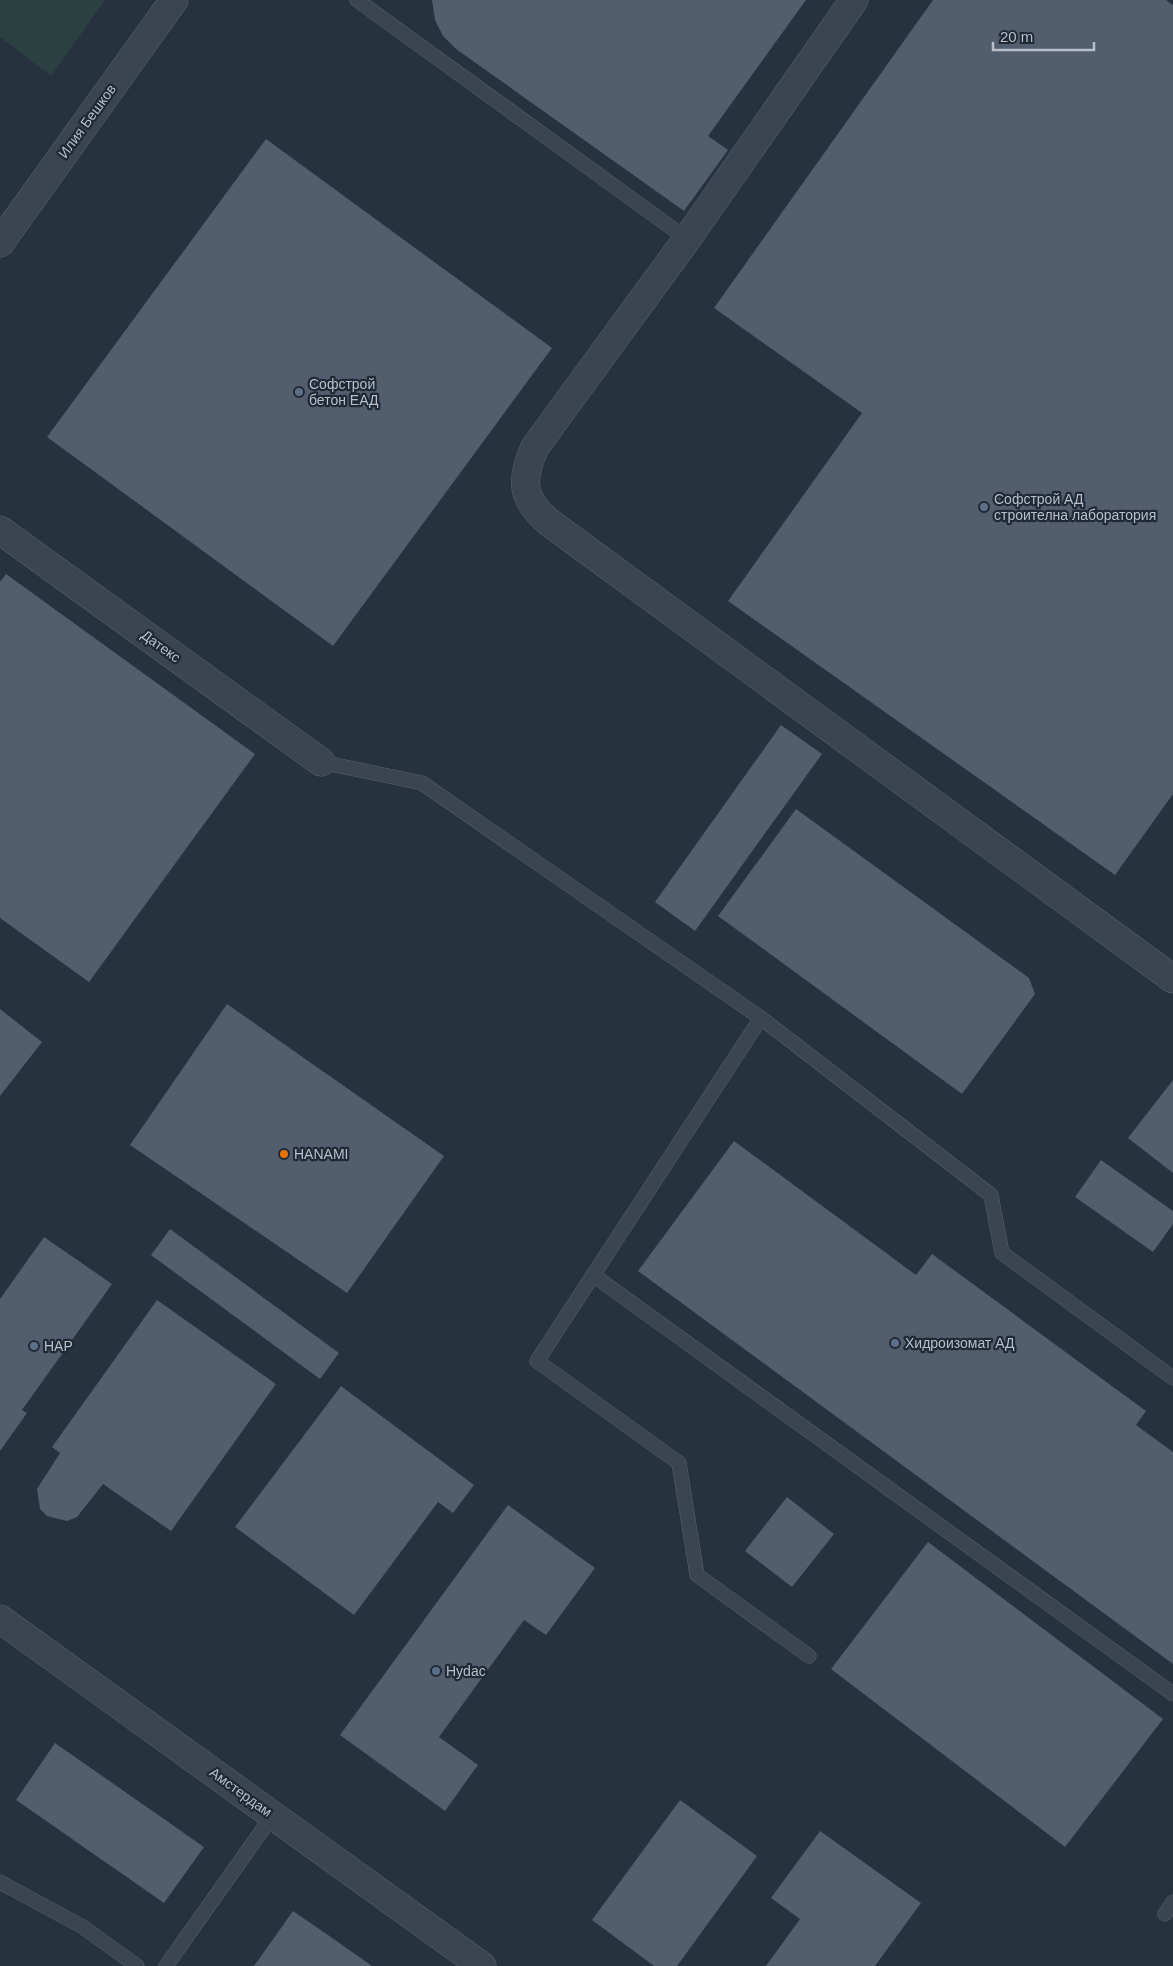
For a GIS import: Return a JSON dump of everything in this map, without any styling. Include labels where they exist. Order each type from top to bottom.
[{"type":"street","name":"Илия Бешков","points":[[0,243],[174,0]]},
{"type":"street","points":[[854,0],[688,239],[535,447],[527,465],[525,486],[533,509],[1173,979]]},
{"type":"street","name":"Датекс","points":[[0,530],[321,762]]},
{"type":"street","name":"Амстердам","points":[[0,1619],[482,1966]]},
{"type":"lane","points":[[357,0],[688,239]]},
{"type":"lane","points":[[321,762],[422,783],[761,1018],[991,1195],[1002,1253],[1173,1378]]},
{"type":"lane","points":[[761,1018],[538,1360],[679,1464],[697,1575],[809,1656]]},
{"type":"lane","points":[[593,1275],[1173,1694]]},
{"type":"lane","points":[[166,1966],[273,1815]]},
{"type":"lane","points":[[0,1882],[83,1927],[137,1966]]},
{"type":"lane","points":[[1164,1914],[1173,1902]]},
{"type":"green space","points":[[0,0],[105,0],[51,76],[0,37]]},
{"type":"building","points":[[432,0],[806,0],[708,136],[728,150],[684,211],[456,49],[443,36],[435,20]]},
{"type":"building","name":"Софстрой АД строителна лаборатория","points":[[933,0],[1166,0],[1173,5],[1173,794],[1115,875],[728,601],[862,413],[714,308]]},
{"type":"building","name":"Софстрой бетон ЕАД","points":[[266,139],[552,348],[333,646],[47,437]]},
{"type":"building","points":[[6,574],[255,754],[89,982],[0,918],[0,582]]},
{"type":"building","points":[[781,725],[822,754],[695,931],[655,902]]},
{"type":"building","points":[[796,809],[1029,978],[1035,994],[962,1094],[718,916]]},
{"type":"building","points":[[227,1004],[444,1156],[347,1293],[130,1145]]},
{"type":"building","points":[[0,1009],[42,1042],[0,1096]]},
{"type":"building","points":[[1173,1080],[1173,1173],[1128,1138]]},
{"type":"building","name":"Хидроизомат АД","points":[[734,1141],[916,1275],[932,1254],[1146,1411],[1136,1425],[1173,1452],[1173,1664],[638,1271]]},
{"type":"building","points":[[1101,1160],[1173,1211],[1173,1224],[1153,1252],[1075,1197]]},
{"type":"building","points":[[170,1229],[339,1353],[320,1379],[151,1255]]},
{"type":"building","name":"НАР","points":[[44,1237],[112,1284],[22,1410],[27,1413],[0,1451],[0,1299]]},
{"type":"building","points":[[157,1300],[276,1384],[171,1531],[103,1484],[77,1517],[67,1521],[47,1516],[40,1509],[37,1489],[60,1453],[52,1447]]},
{"type":"building","points":[[341,1386],[474,1485],[453,1513],[438,1502],[354,1615],[235,1527]]},
{"type":"building","points":[[787,1497],[834,1534],[792,1587],[745,1551]]},
{"type":"building","points":[[508,1505],[595,1568],[546,1635],[524,1620],[439,1737],[478,1765],[445,1811],[340,1735]]},
{"type":"building","points":[[928,1542],[1163,1719],[1065,1847],[831,1669]]},
{"type":"building","points":[[55,1743],[204,1847],[164,1903],[16,1800]]},
{"type":"building","points":[[680,1800],[757,1856],[677,1966],[654,1966],[592,1920]]},
{"type":"building","points":[[820,1831],[921,1903],[875,1966],[766,1966],[800,1919],[771,1898]]},
{"type":"building","points":[[293,1911],[328,1935],[372,1966],[254,1966]]},
{"type":"place","name":"Софстрой бетон ЕАД","points":[[299,392]]},
{"type":"place","name":"Софстрой АД строителна лаборатория","points":[[984,507]]},
{"type":"place","name":"HANAMI","points":[[284,1154]]},
{"type":"place","name":"Хидроизомат АД","points":[[895,1343]]},
{"type":"place","name":"НАР","points":[[34,1346]]},
{"type":"place","name":"Hydac","points":[[436,1671]]}]
